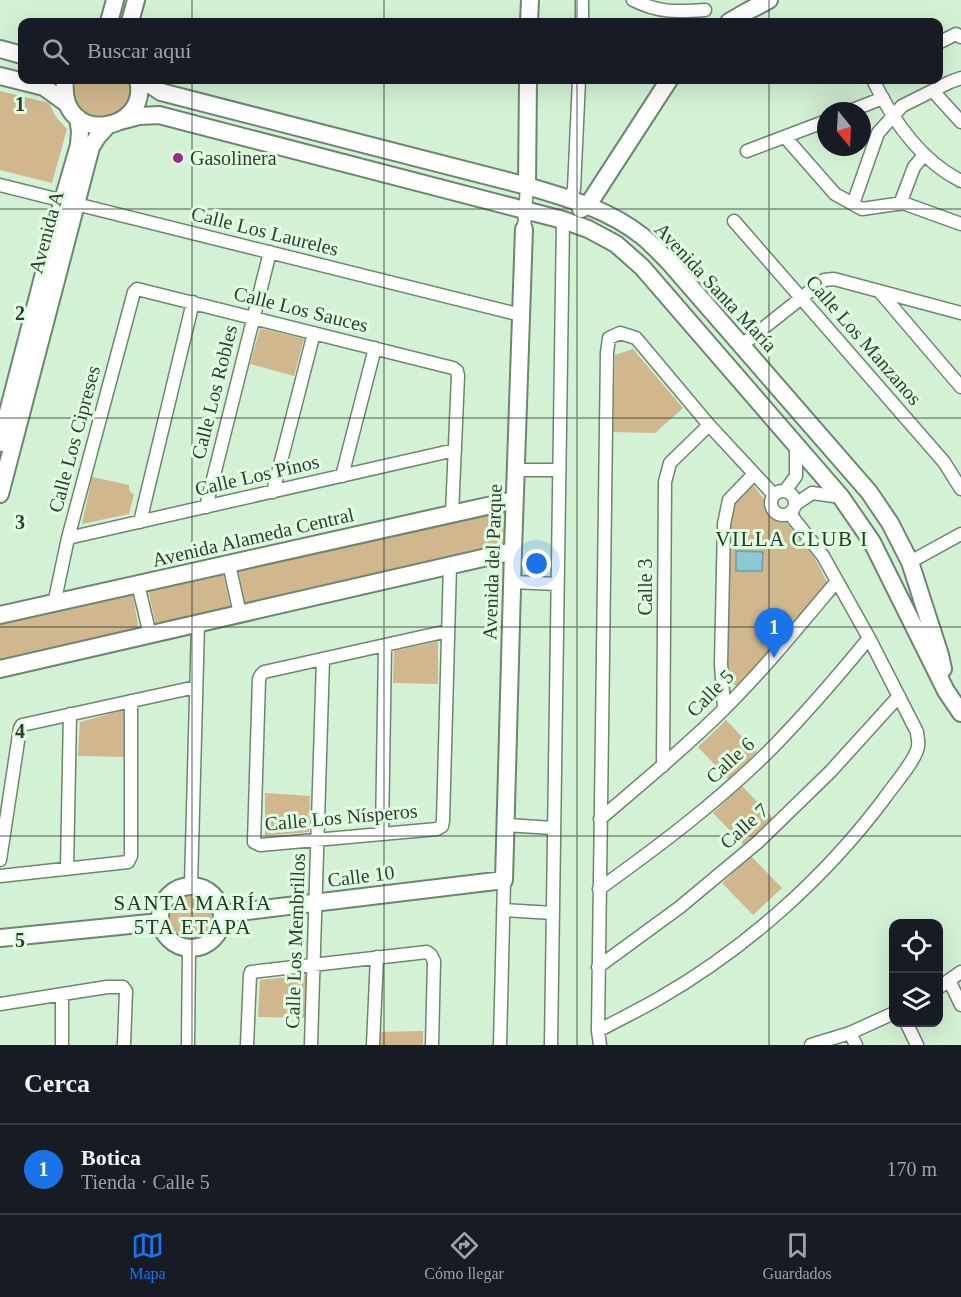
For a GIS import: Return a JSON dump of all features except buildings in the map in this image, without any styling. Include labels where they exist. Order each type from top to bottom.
[{"type":"street","points":[[110,18],[115,0]]},
{"type":"street","points":[[131,18],[136,0]]},
{"type":"street","points":[[530,0],[530,18]]},
{"type":"street","points":[[582,0],[582,18]]},
{"type":"street","points":[[633,0],[649,8],[679,12],[687,17],[705,10]]},
{"type":"street","points":[[736,18],[769,0]]},
{"type":"street","points":[[943,41],[956,34],[961,37]]},
{"type":"street","points":[[0,49],[18,54]]},
{"type":"street","points":[[0,76],[18,80]]},
{"type":"street","points":[[853,204],[878,133],[902,106],[961,78]]},
{"type":"street","points":[[32,84],[44,87],[66,103]]},
{"type":"street","points":[[64,84],[66,103],[78,118],[97,126],[114,123]]},
{"type":"street","name":"Avenida A","points":[[0,443],[4,414],[69,202],[91,147],[98,136],[129,114],[138,95],[138,84]]},
{"type":"street","name":"Avenida Santa María","points":[[148,84],[161,92],[569,199],[615,218],[642,236],[669,262],[869,492],[894,531],[910,562],[940,655],[946,691]]},
{"type":"street","name":"Avenida del Parque","points":[[500,1045],[514,500],[528,84]]},
{"type":"street","points":[[569,199],[574,189],[579,84]]},
{"type":"street","points":[[551,1045],[563,220],[588,205],[666,84]]},
{"type":"street","points":[[875,84],[894,115],[928,160],[961,181]]},
{"type":"street","points":[[933,91],[961,122]]},
{"type":"street","points":[[871,103],[883,98]]},
{"type":"street","name":"Avenida Santa María","points":[[114,123],[139,116],[159,115],[563,220],[588,229],[616,244],[642,267],[841,497],[872,542],[946,691],[961,713]]},
{"type":"street","name":"Avenida A","points":[[0,494],[69,202],[79,145],[78,118]]},
{"type":"street","points":[[747,151],[817,125]]},
{"type":"street","points":[[785,137],[834,194],[862,209],[903,203],[961,224]]},
{"type":"street","points":[[900,204],[914,167],[924,155]]},
{"type":"street","name":"Calle Los Laureles","points":[[0,185],[521,315]]},
{"type":"street","name":"Calle Los Manzanos","points":[[734,221],[944,462],[961,489]]},
{"type":"street","name":"Calle Los Robles","points":[[206,507],[270,252]]},
{"type":"street","points":[[731,370],[746,350],[801,298],[824,280],[834,279],[961,313]]},
{"type":"street","name":"Calle Los Sauces","points":[[139,289],[453,368],[457,371],[458,376],[455,450]]},
{"type":"street","name":"Calle Los Cipreses","points":[[54,603],[68,538],[134,291],[139,289]]},
{"type":"street","points":[[880,292],[961,387]]},
{"type":"street","points":[[140,522],[193,302]]},
{"type":"street","points":[[273,492],[314,333]]},
{"type":"street","points":[[598,1031],[659,999],[718,961],[772,918],[823,870],[869,818],[911,763],[918,747],[917,732],[869,638],[823,556],[793,509],[795,500],[792,494],[779,493],[753,475],[636,338],[620,333],[609,338],[607,354],[598,967],[598,1031],[600,1045]]},
{"type":"street","points":[[342,476],[375,348]]},
{"type":"street","name":"Calle 3","points":[[663,766],[665,482],[670,463],[709,425]]},
{"type":"street","points":[[796,445],[796,476],[812,494],[841,497]]},
{"type":"street","points":[[452,514],[455,450]]},
{"type":"street","name":"Calle Los Pinos","points":[[68,538],[455,450]]},
{"type":"street","points":[[515,470],[559,470]]},
{"type":"street","points":[[724,708],[721,664],[724,524],[729,500],[753,475]]},
{"type":"street","points":[[796,476],[772,499],[771,506],[775,513],[782,516],[812,494]]},
{"type":"street","name":"Avenida Alameda Central","points":[[0,615],[514,500]]},
{"type":"street","points":[[872,542],[878,546],[888,546],[894,538],[894,531]]},
{"type":"street","points":[[910,562],[961,534]]},
{"type":"street","points":[[0,669],[513,551]]},
{"type":"street","points":[[229,564],[240,614]]},
{"type":"street","name":"Calle Los Nísperos","points":[[323,659],[264,672],[259,679],[254,842],[260,845],[437,829],[442,826],[450,565]]},
{"type":"street","name":"Calle 5","points":[[600,819],[663,766],[724,708],[837,581]]},
{"type":"street","points":[[512,582],[557,584]]},
{"type":"street","points":[[138,584],[150,635]]},
{"type":"street","points":[[191,885],[198,624]]},
{"type":"street","points":[[323,659],[448,631]]},
{"type":"street","name":"Calle 6","points":[[599,890],[667,840],[771,749],[822,695],[869,638]]},
{"type":"street","points":[[381,834],[385,645]]},
{"type":"street","name":"Calle Los Membrillos","points":[[311,1045],[323,659]]},
{"type":"street","points":[[0,860],[20,728],[25,724],[196,687]]},
{"type":"street","name":"Calle 7","points":[[598,967],[680,907],[758,842],[831,771],[899,696]]},
{"type":"street","points":[[0,876],[128,862],[130,859],[131,701]]},
{"type":"street","points":[[67,869],[70,714]]},
{"type":"street","points":[[506,825],[553,828]]},
{"type":"street","name":"Calle 10","points":[[222,914],[504,880]]},
{"type":"street","points":[[191,885],[208,891],[215,897],[220,904],[222,914],[222,924],[217,934],[210,942],[200,947],[179,946],[163,932],[160,922],[160,911],[164,901],[171,893],[191,885]]},
{"type":"street","points":[[503,910],[552,913]]},
{"type":"street","points":[[0,938],[160,922]]},
{"type":"street","points":[[188,1045],[189,948]]},
{"type":"street","points":[[247,1045],[250,973],[427,952],[432,955],[434,961],[432,1045]]},
{"type":"street","points":[[374,1045],[377,957]]},
{"type":"street","points":[[943,985],[961,972]]},
{"type":"street","points":[[949,980],[961,1005]]},
{"type":"street","points":[[0,1004],[123,987],[126,991],[124,1045]]},
{"type":"street","points":[[62,995],[62,1045]]},
{"type":"street","points":[[811,1045],[853,1039],[889,1015]]},
{"type":"street","points":[[908,1027],[917,1045]]},
{"type":"shaded area","points":[[72,84],[131,84],[130,100],[125,109],[117,115],[97,119],[79,110],[73,102]]},
{"type":"shaded area","points":[[0,91],[49,103],[56,117],[67,129],[52,183],[0,170]]},
{"type":"shaded area","points":[[260,328],[304,339],[294,376],[250,364]]},
{"type":"shaded area","points":[[633,349],[683,408],[655,433],[613,432],[615,355]]},
{"type":"shaded area","points":[[92,477],[129,485],[130,491],[134,494],[129,514],[82,524]]},
{"type":"shaded area","points":[[752,486],[764,499],[769,516],[787,523],[814,557],[827,582],[738,686],[728,682],[727,678],[730,508]]},
{"type":"shaded area","points":[[506,508],[506,547],[245,606],[238,568]]},
{"type":"shaded area","points":[[223,573],[231,610],[156,626],[148,589]]},
{"type":"shaded area","points":[[132,591],[139,630],[0,662],[0,623]]},
{"type":"shaded area","points":[[438,641],[438,684],[393,683],[394,651]]},
{"type":"shaded area","points":[[127,709],[127,757],[78,756],[80,722]]},
{"type":"shaded area","points":[[726,720],[757,752],[728,779],[698,747]]},
{"type":"shaded area","points":[[742,786],[773,818],[744,845],[713,813]]},
{"type":"shaded area","points":[[265,793],[310,796],[309,832],[265,836]]},
{"type":"shaded area","points":[[751,856],[782,888],[753,915],[722,883]]},
{"type":"shaded area","points":[[196,892],[209,899],[215,907],[215,927],[209,935],[201,941],[186,942],[173,935],[167,927],[166,912],[173,899],[181,893]]},
{"type":"shaded area","points":[[307,975],[306,1018],[258,1017],[260,980]]},
{"type":"shaded area","points":[[423,1031],[423,1045],[375,1045],[376,1032]]},
{"type":"water","points":[[736,551],[763,552],[762,571],[736,571]]},
{"type":"place","name":"Gasolinera","points":[[178,158]]},
{"type":"place","name":"Botica","points":[[774,658]]},
{"type":"district","name":"VILLA CLUB I","points":[[792,539]]},
{"type":"district","name":"SANTA MARÍA 5TA ETAPA","points":[[193,915]]}]
